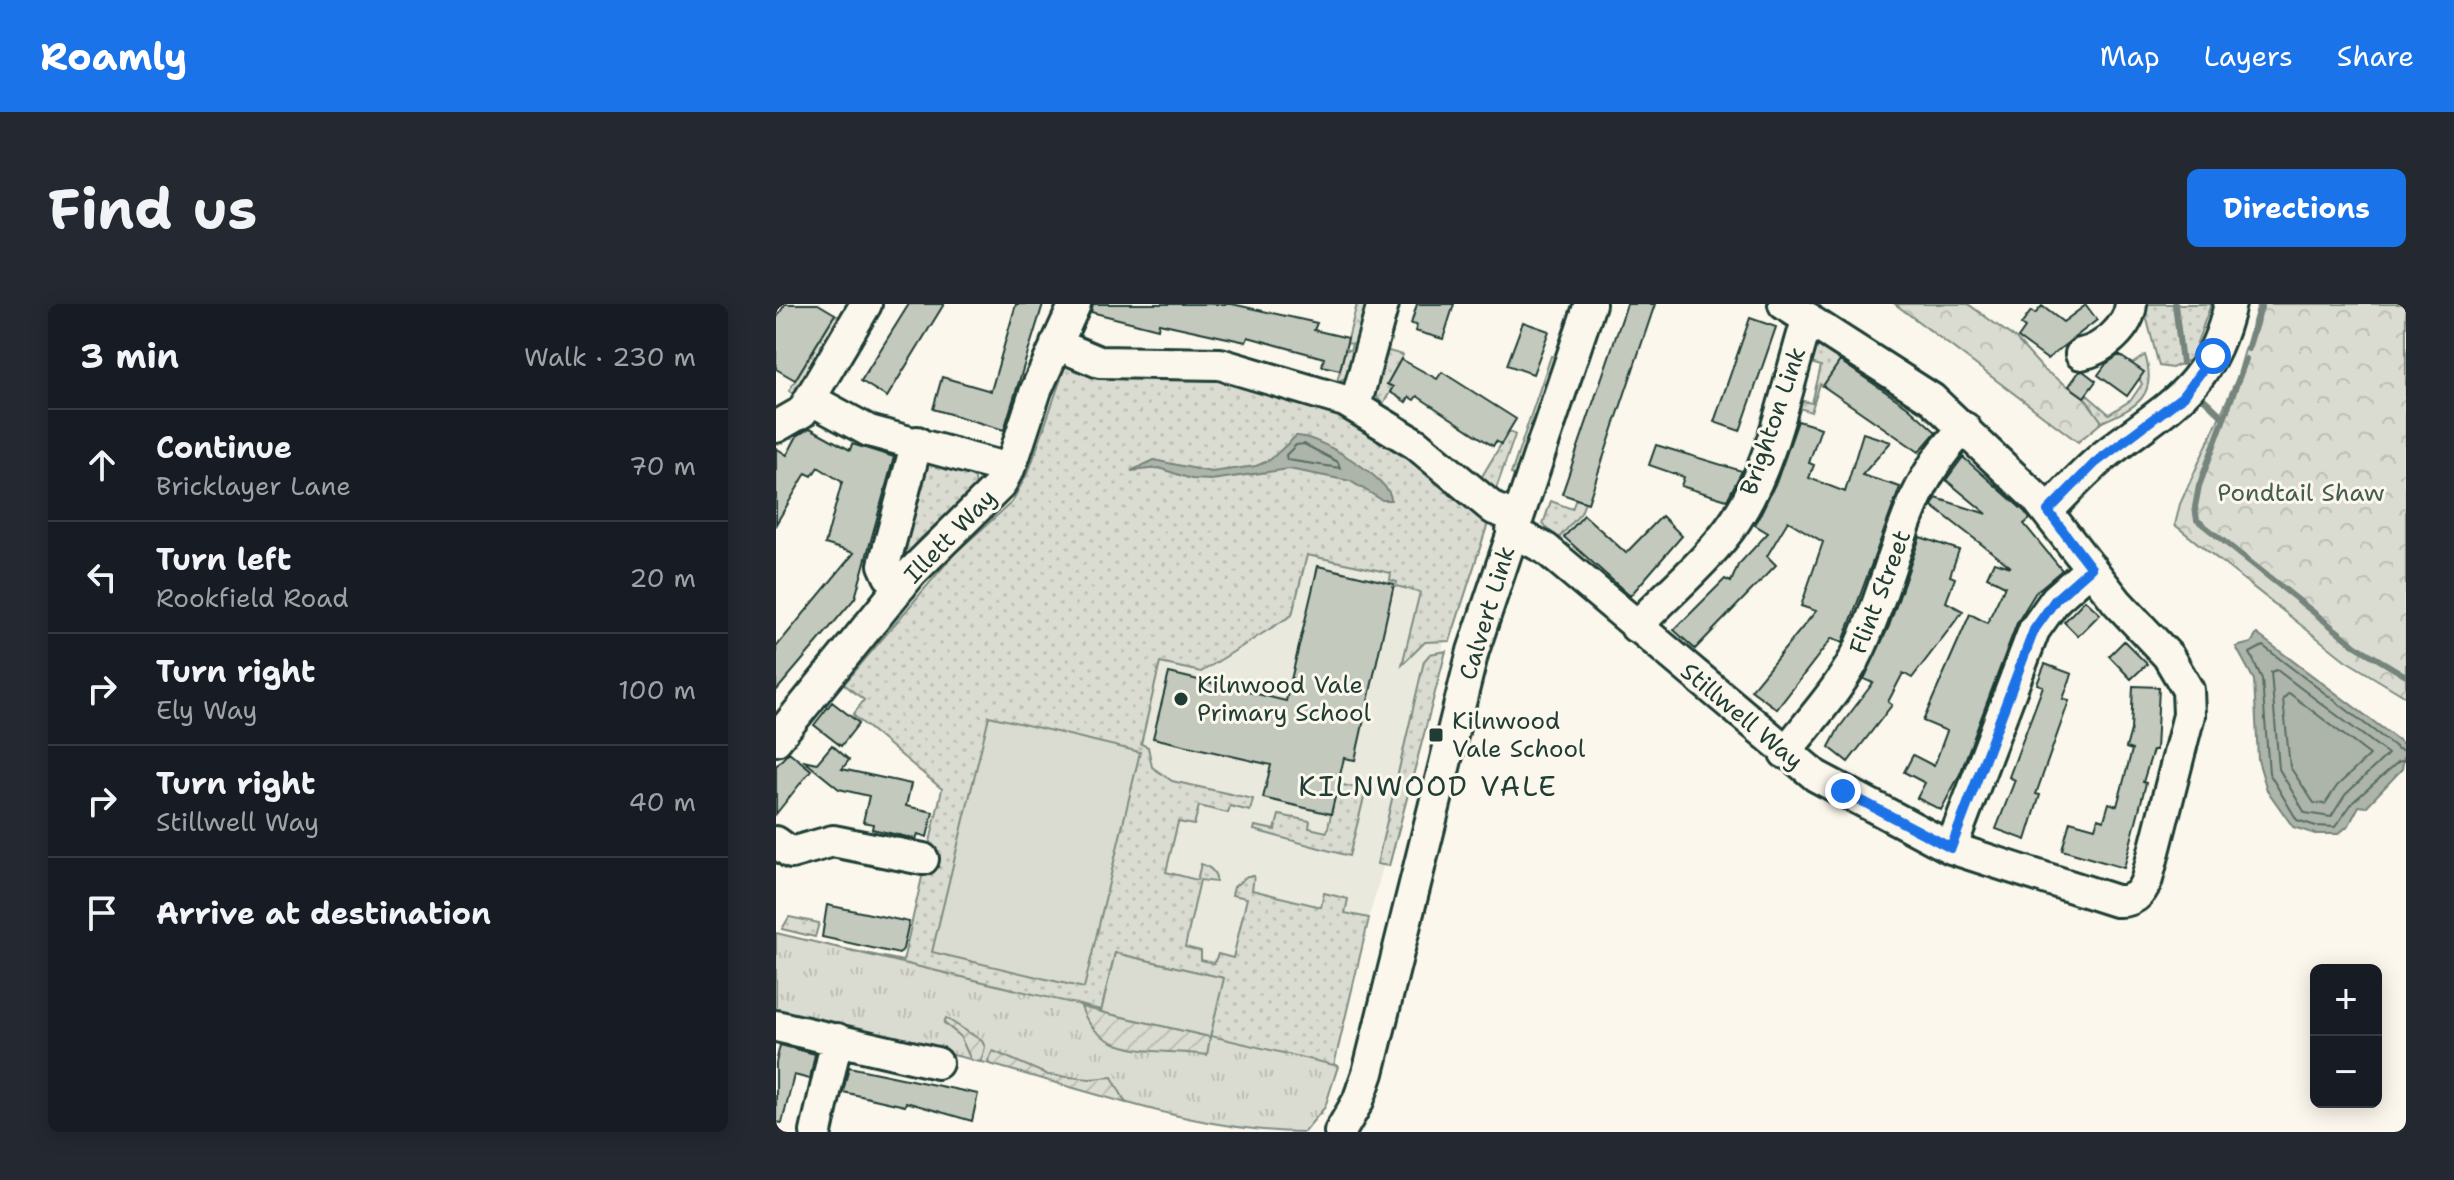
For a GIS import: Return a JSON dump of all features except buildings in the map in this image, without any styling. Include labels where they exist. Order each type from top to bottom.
[{"type":"street","points":[[777,424],[797,416],[810,399],[866,304]]},
{"type":"street","name":"Illett Way","points":[[776,740],[901,586],[990,496],[1009,469],[1036,390],[1075,304]]},
{"type":"street","points":[[1355,406],[1383,304]]},
{"type":"street","name":"Calvert Link","points":[[1346,1122],[1368,1073],[1473,651],[1590,304]]},
{"type":"street","points":[[2081,354],[2099,346],[2120,329],[2130,314],[2131,304]]},
{"type":"street","points":[[2048,511],[2095,463],[2166,411],[2199,379],[2217,348],[2230,304]]},
{"type":"street","points":[[1796,311],[1932,399],[2048,511],[2091,568],[2056,599],[2034,630],[1951,848]]},
{"type":"street","name":"Brighton Link","points":[[1636,627],[1729,530],[1743,509],[1766,453],[1796,311]]},
{"type":"street","name":"Stillwell Way","points":[[1056,344],[1099,362],[1196,361],[1235,367],[1355,406],[1416,444],[1541,545],[1785,753],[1828,783],[1951,848],[2116,901],[2134,899],[2147,879],[2189,715],[2189,698],[2175,665],[2091,568]]},
{"type":"street","points":[[810,399],[863,429],[1009,469]]},
{"type":"street","name":"Flint Street","points":[[1785,753],[1853,663],[1922,481],[1940,452],[1965,428]]},
{"type":"street","points":[[901,586],[886,573],[884,562],[917,442]]},
{"type":"street","points":[[776,842],[791,853],[833,841],[923,859]]},
{"type":"street","points":[[776,1026],[937,1063]]},
{"type":"street","points":[[816,1132],[837,1039]]},
{"type":"shaded area","name":"Kilnwood Vale Primary School","points":[[1253,382],[1449,625],[1369,918],[1268,898],[1232,1042],[903,962],[942,789],[891,747],[1083,531]]},
{"type":"green space","points":[[1357,304],[1369,304],[1349,376],[1337,382],[1345,350],[1350,350],[1352,344],[1347,343]]},
{"type":"green space","points":[[1895,304],[1968,304],[2016,339],[2044,370],[2084,397],[2102,422],[2078,442]]},
{"type":"green space","points":[[2143,304],[2211,304],[2191,359],[2172,368],[2159,366]]},
{"type":"green space","name":"Pondtail Shaw","points":[[2258,304],[2406,304],[2406,697],[2345,660],[2175,525],[2180,504],[2237,378]]},
{"type":"green space","points":[[835,314],[842,319],[797,396],[789,391]]},
{"type":"green space","points":[[1822,344],[1843,358],[1823,386],[1820,384],[1811,412],[1791,405],[1793,399],[1812,403],[1821,366],[1808,362],[1814,348]]},
{"type":"green space","points":[[1385,350],[1403,355],[1387,384],[1393,387],[1383,404],[1373,393]]},
{"type":"green space","points":[[2145,355],[2149,381],[2142,398],[2125,411],[2102,422],[2084,397],[2086,394],[2109,414],[2131,400],[2142,384],[2132,364]]},
{"type":"green space","points":[[1551,356],[1561,359],[1521,477],[1511,474]]},
{"type":"green space","name":"Kilnwood Vale Primary School","points":[[1066,364],[1205,370],[1368,422],[1488,523],[1450,641],[1425,642],[1402,665],[1420,592],[1396,586],[1397,582],[1390,580],[1391,573],[1307,555],[1292,615],[1201,672],[1160,663],[1141,744],[1148,747],[1152,767],[1172,781],[1253,799],[1250,811],[1230,806],[1228,813],[1199,806],[1194,825],[1178,822],[1166,872],[1197,880],[1201,864],[1212,870],[1216,878],[1216,882],[1200,880],[1185,947],[1201,951],[1201,960],[1214,963],[1218,954],[1233,958],[1247,898],[1232,895],[1234,887],[1247,876],[1254,876],[1252,890],[1321,907],[1324,893],[1348,899],[1345,913],[1369,918],[1334,1065],[1338,1066],[1321,1113],[1220,1039],[1210,1037],[1223,978],[1115,953],[1101,1012],[1082,1007],[1084,1014],[821,944],[903,961],[942,789],[853,715],[864,700],[844,684],[954,554],[1012,502],[1030,468]]},
{"type":"green space","points":[[1509,431],[1515,435],[1496,489],[1481,478]]},
{"type":"green space","points":[[919,462],[959,470],[975,479],[976,489],[920,539],[898,565]]},
{"type":"green space","points":[[1576,499],[1585,502],[1581,513],[1558,539],[1543,524],[1551,501],[1572,509]]},
{"type":"green space","points":[[1446,651],[1389,866],[1377,864],[1424,661],[1430,654]]},
{"type":"green space","points":[[989,716],[1140,752],[1084,988],[932,952]]},
{"type":"green space","points":[[1338,784],[1366,790],[1349,856],[1254,830],[1255,826],[1275,830],[1279,815],[1310,821],[1309,828],[1327,832]]},
{"type":"green space","points":[[789,917],[819,923],[815,937],[782,929]]},
{"type":"green space","points":[[776,933],[1338,1066],[1325,1107],[1304,1132],[1224,1125],[1145,1108],[990,1064],[776,1014]]},
{"type":"green space","points":[[1115,953],[1224,978],[1210,1037],[1101,1012]]},
{"type":"green space","points":[[1081,1007],[1210,1037],[1207,1055],[1134,1049],[1117,1044],[1102,1036],[1090,1024]]},
{"type":"green space","points":[[946,1018],[982,1041],[985,1047],[981,1062],[971,1060],[960,1036],[944,1023]]},
{"type":"green space","points":[[993,1051],[1048,1075],[1090,1079],[1112,1077],[1126,1103],[990,1064],[988,1061]]},
{"type":"water","points":[[1296,436],[1320,442],[1367,470],[1388,491],[1391,500],[1382,500],[1350,481],[1289,469],[1211,480],[1191,479],[1159,468],[1131,471],[1154,460],[1211,472],[1256,466],[1270,460]]},
{"type":"water","points":[[2257,634],[2406,746],[2402,769],[2366,807],[2359,806],[2349,825],[2338,834],[2315,834],[2293,827],[2267,790],[2258,760],[2254,680],[2236,647],[2251,643]]},
{"type":"waterway","points":[[2175,304],[2182,363]]},
{"type":"waterway","points":[[2248,349],[2262,304]]},
{"type":"waterway","points":[[2246,359],[2199,486],[2195,507],[2197,520],[2356,646],[2406,676]]},
{"type":"waterway","points":[[2204,399],[2224,418]]},
{"type":"place","name":"Kilnwood Vale Primary School","points":[[1181,699]]},
{"type":"place","name":"Kilnwood Vale School","points":[[1436,735]]},
{"type":"district","name":"KILNWOOD VALE","points":[[1428,786]]},
{"type":"route","points":[[1843,791],[1951,848],[2040,618],[2064,591],[2091,568],[2048,511],[2095,463],[2182,397],[2205,371],[2213,356]]}]
